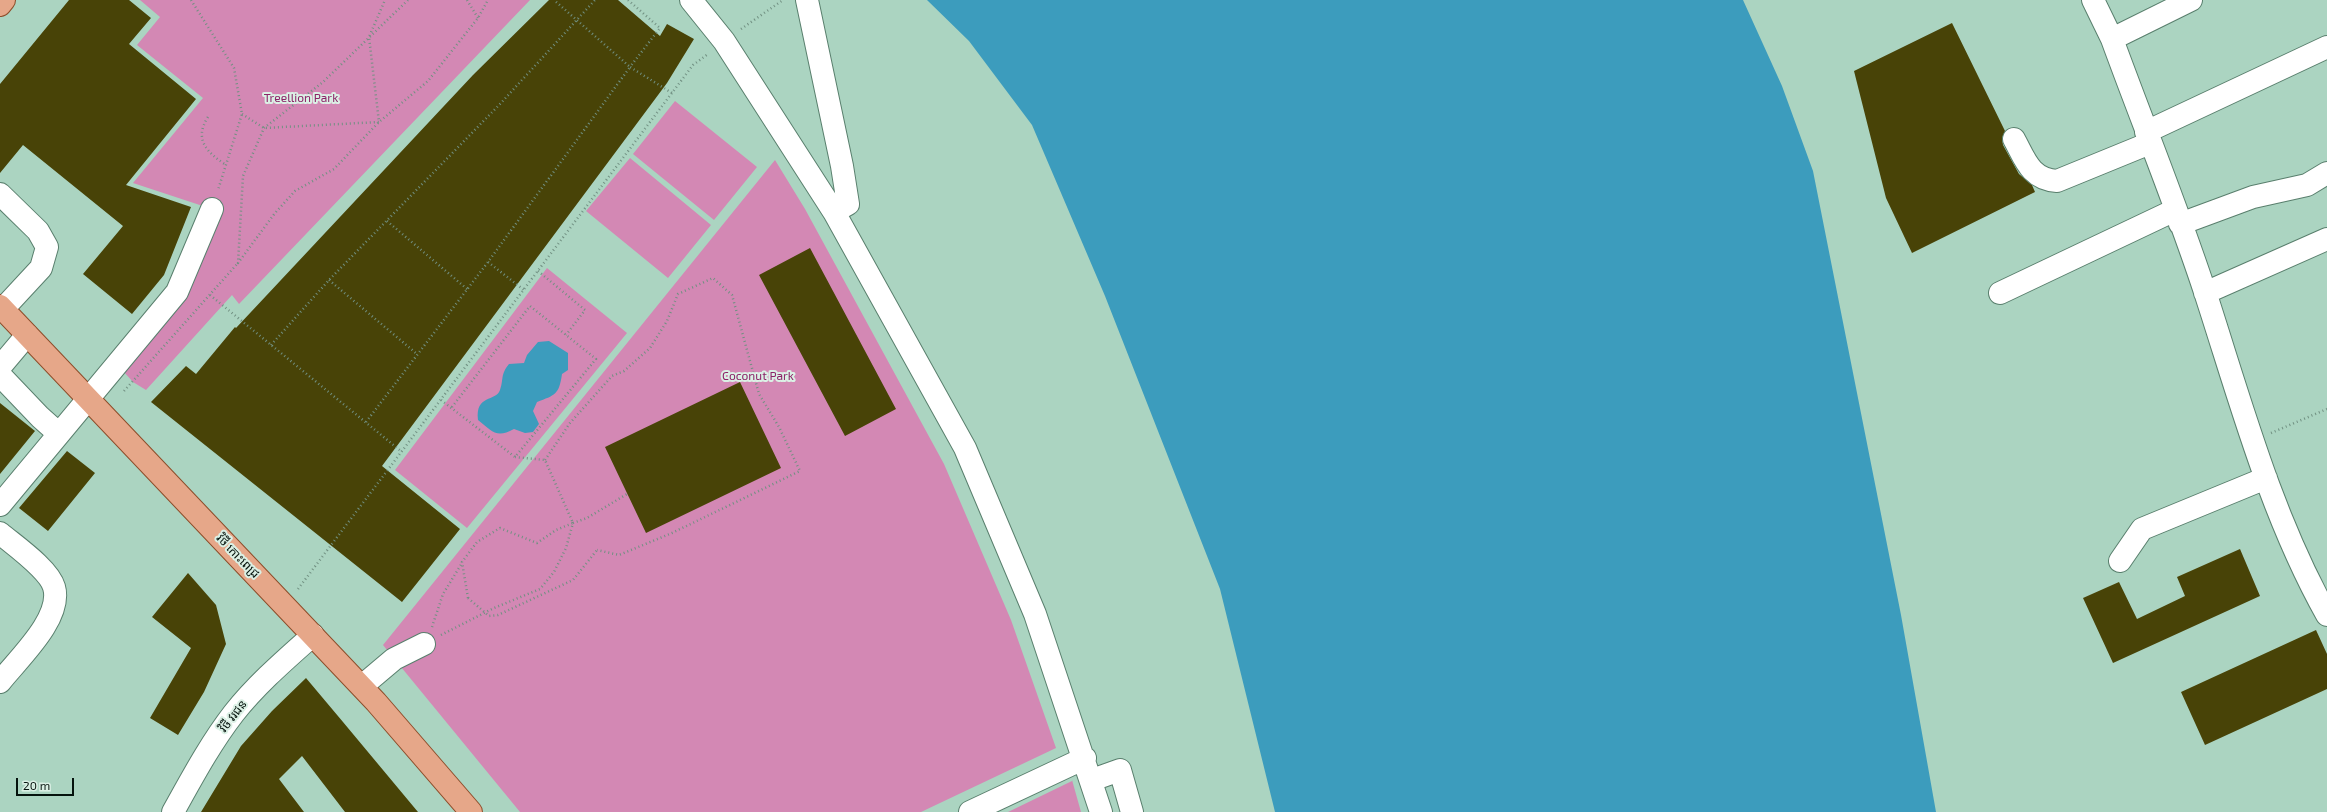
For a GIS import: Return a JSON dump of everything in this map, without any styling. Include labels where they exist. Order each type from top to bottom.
[{"type":"main road","points":[[0,5],[4,0]]},
{"type":"main road","name":"វិថី កោះពេជ្រ","points":[[1,307],[362,686],[471,812]]},
{"type":"street","points":[[690,0],[724,41],[834,212],[965,448],[1035,614],[1092,780],[1101,812]]},
{"type":"street","points":[[807,0],[842,166],[848,204],[834,212]]},
{"type":"street","points":[[2093,0],[2112,39],[2205,293],[2252,441],[2266,478],[2293,542],[2327,615]]},
{"type":"street","points":[[2112,39],[2191,0]]},
{"type":"street","points":[[2014,139],[2032,172],[2045,180],[2057,181],[2327,47]]},
{"type":"street","points":[[2000,293],[2177,217],[2306,185],[2327,173]]},
{"type":"street","points":[[0,194],[38,231],[47,247],[41,268],[1,307]]},
{"type":"street","points":[[0,505],[59,434],[95,406],[177,292],[212,209]]},
{"type":"street","points":[[2205,293],[2327,239]]},
{"type":"street","points":[[0,368],[27,335]]},
{"type":"street","points":[[0,374],[59,434]]},
{"type":"street","points":[[2120,561],[2142,529],[2266,478]]},
{"type":"street","points":[[0,533],[41,569],[54,586],[56,604],[46,625],[0,682]]},
{"type":"street","name":"វិថី វរជន","points":[[173,812],[211,746],[235,713],[258,686],[313,635]]},
{"type":"street","points":[[362,686],[394,659],[424,644]]},
{"type":"street","points":[[970,812],[1084,758]]},
{"type":"street","points":[[1092,780],[1120,770],[1132,812]]},
{"type":"path","points":[[191,0],[234,68],[242,114],[212,209]]},
{"type":"path","points":[[379,122],[369,37],[385,0]]},
{"type":"path","points":[[238,264],[243,176],[264,128],[323,82],[369,37],[401,9],[408,0]]},
{"type":"path","points":[[467,0],[478,18]]},
{"type":"path","points":[[95,406],[133,382],[238,264],[275,213],[295,192],[334,169],[379,122],[428,81],[478,18],[488,0]]},
{"type":"path","points":[[554,0],[576,21],[630,67],[672,93]]},
{"type":"path","points":[[271,345],[329,280],[501,103],[595,0]]},
{"type":"path","points":[[366,422],[468,289],[660,28],[628,0]]},
{"type":"path","points":[[282,603],[301,586],[693,65],[724,41],[783,0]]},
{"type":"path","points":[[242,114],[264,128],[379,122]]},
{"type":"path","points":[[208,117],[203,125],[202,140],[210,154],[226,165]]},
{"type":"path","points":[[387,221],[468,289]]},
{"type":"path","points":[[488,262],[524,290]]},
{"type":"path","points":[[538,272],[585,310],[566,335]]},
{"type":"path","points":[[462,562],[468,598],[489,616],[498,615],[573,580],[597,550],[620,555],[672,533],[800,471],[779,427],[759,394],[732,295],[713,278],[678,294],[667,321],[650,348],[624,371],[612,376],[570,423],[545,460]]},
{"type":"path","points":[[329,280],[417,354]]},
{"type":"path","points":[[210,294],[402,452]]},
{"type":"path","points":[[452,407],[530,306],[596,359],[515,457]]},
{"type":"path","points":[[441,400],[515,457],[545,460]]},
{"type":"path","points":[[2252,441],[2327,409]]},
{"type":"path","points":[[424,644],[494,608],[540,589],[554,572],[566,548],[573,523],[545,460]]},
{"type":"path","points":[[424,644],[443,594],[462,562],[477,542],[500,528],[537,543],[556,530],[586,518],[627,494]]},
{"type":"green space","name":"Treellion Park","points":[[140,0],[530,0],[239,304],[232,295],[146,390],[133,382],[123,371],[221,212],[133,183],[203,98],[137,45],[160,17]]},
{"type":"green space","points":[[675,101],[757,167],[714,220],[633,154]]},
{"type":"green space","points":[[630,158],[711,225],[668,278],[586,211]]},
{"type":"green space","name":"Coconut Park","points":[[775,160],[805,209],[944,464],[1011,620],[1056,748],[921,812],[520,812],[383,645]]},
{"type":"green space","points":[[547,268],[627,333],[467,528],[395,470]]},
{"type":"green space","points":[[1072,781],[1081,812],[1008,812]]},
{"type":"water","points":[[927,0],[1743,0],[1782,86],[1813,171],[1901,615],[1936,812],[1275,812],[1220,589],[1105,296],[1032,125],[969,41]]},
{"type":"water","points":[[549,341],[568,353],[568,370],[562,374],[558,390],[552,396],[537,402],[533,411],[539,424],[533,432],[525,433],[514,429],[503,433],[494,432],[478,420],[480,406],[486,400],[498,394],[504,371],[509,364],[524,363],[527,355],[538,342]]},
{"type":"building","points":[[69,0],[129,0],[151,18],[129,44],[196,99],[126,185],[191,207],[164,275],[132,314],[83,274],[123,226],[23,145],[0,173],[0,84]]},
{"type":"building","points":[[549,0],[618,0],[660,36],[667,24],[694,39],[667,83],[382,466],[460,529],[402,602],[151,402],[186,366],[196,374],[235,327],[236,328],[473,75]]},
{"type":"building","points":[[1952,23],[2005,131],[2002,138],[2003,145],[2019,174],[2032,185],[2035,192],[1912,253],[1886,198],[1854,71]]},
{"type":"building","points":[[810,248],[896,409],[845,436],[759,275]]},
{"type":"building","points":[[740,382],[781,468],[646,533],[605,447]]},
{"type":"building","points":[[0,403],[35,431],[0,474]]},
{"type":"building","points":[[67,451],[95,473],[48,531],[19,508]]},
{"type":"building","points":[[2240,549],[2260,596],[2113,663],[2083,598],[2119,582],[2137,619],[2185,596],[2177,577]]},
{"type":"building","points":[[188,573],[216,605],[226,644],[204,692],[178,735],[150,718],[191,648],[152,617]]},
{"type":"building","points":[[2316,630],[2327,654],[2327,689],[2205,745],[2181,692]]},
{"type":"building","points":[[306,678],[418,812],[345,812],[302,756],[279,779],[304,812],[201,812],[241,746],[272,711]]}]
